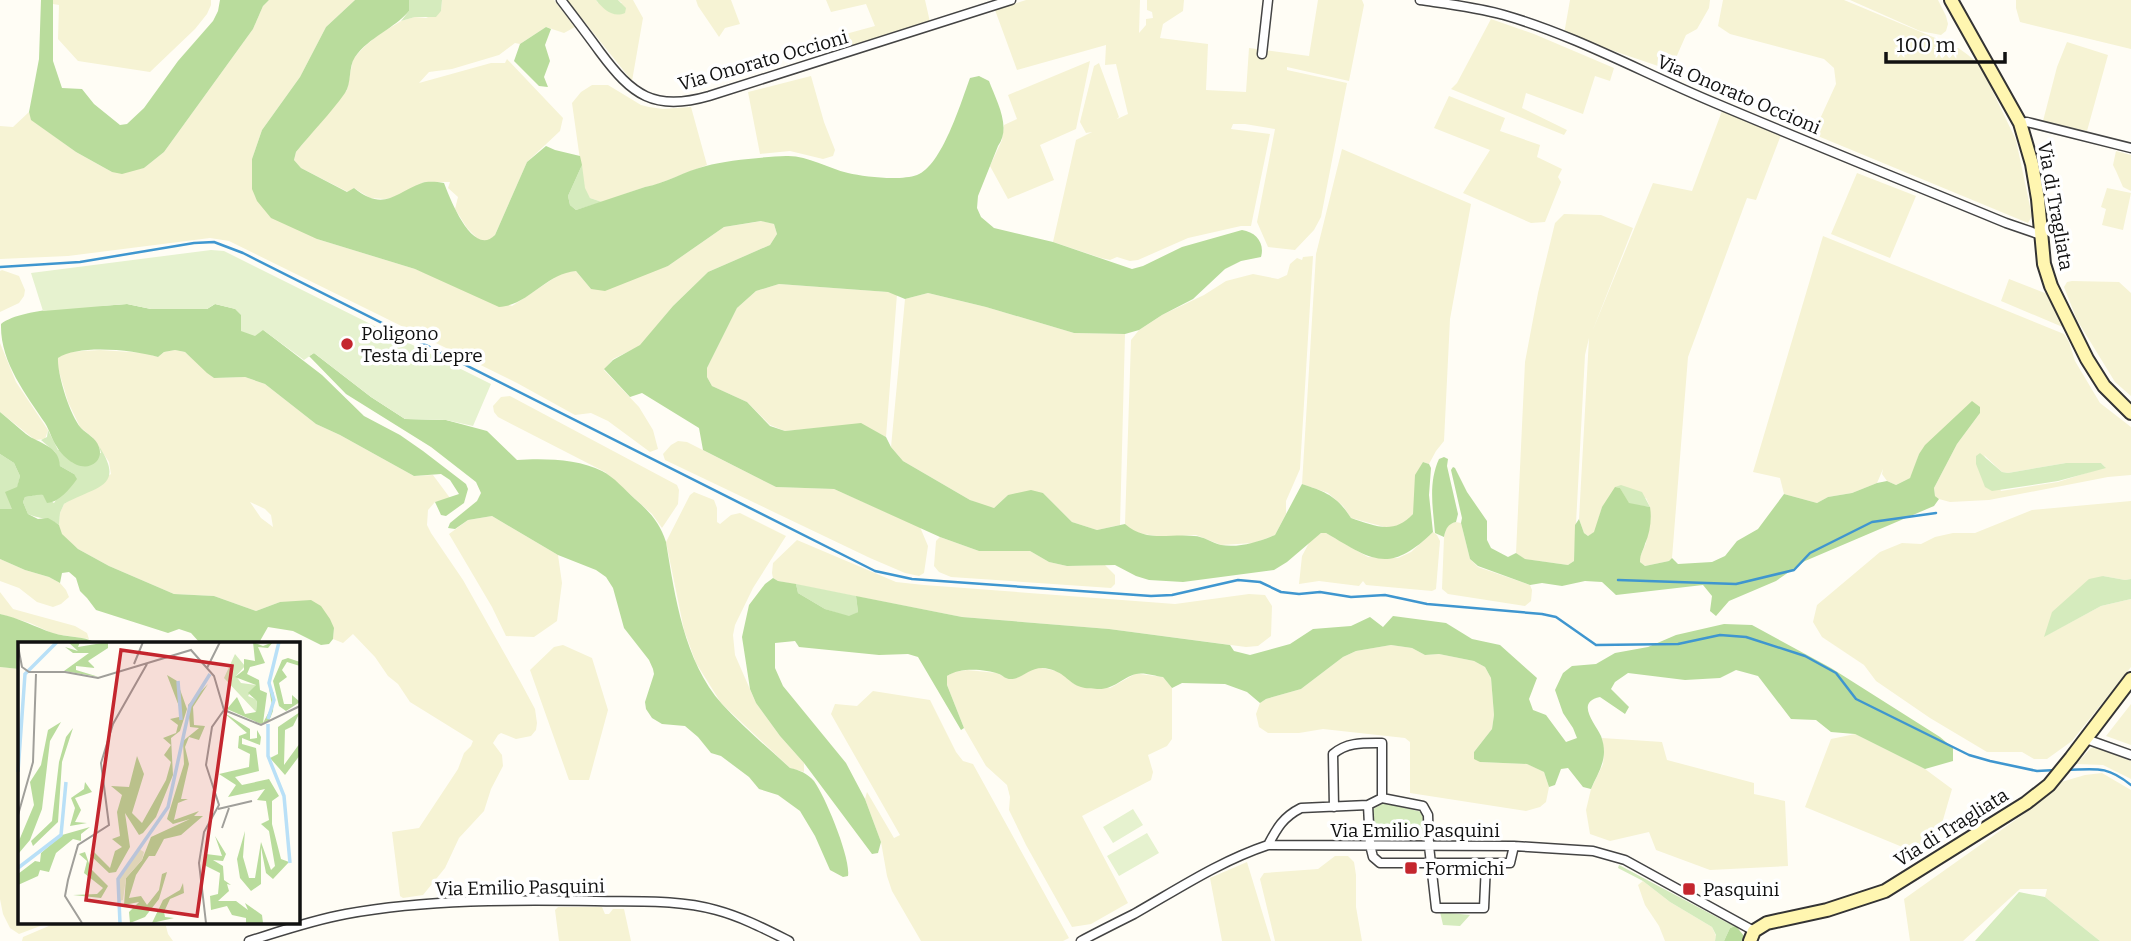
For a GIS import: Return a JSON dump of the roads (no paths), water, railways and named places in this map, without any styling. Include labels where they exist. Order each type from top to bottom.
[{"type":"street","name":"Via Onorato Occioni","points":[[561,0],[623,81],[651,98],[674,102],[723,92],[1011,0]]},
{"type":"street","points":[[1262,54],[1268,0]]},
{"type":"street","name":"Via Onorato Occioni","points":[[1420,0],[1466,6],[1538,26],[1625,61],[1713,103],[2041,235]]},
{"type":"street","name":"Via di Tragliata","points":[[1951,0],[2020,123],[2032,164],[2044,264],[2052,286],[2087,359],[2104,386],[2131,413]]},
{"type":"street","points":[[2020,123],[2027,122],[2131,148]]},
{"type":"street","name":"Via di Tragliata","points":[[1752,936],[1767,923],[1827,910],[1885,891],[2026,803],[2049,785],[2131,679]]},
{"type":"street","points":[[2086,739],[2131,755]]},
{"type":"street","points":[[1334,807],[1333,754],[1346,745],[1382,743],[1382,798]]},
{"type":"street","points":[[1268,845],[1280,823],[1301,808],[1368,805],[1382,798],[1423,806],[1428,815],[1436,908],[1484,908],[1486,864]]},
{"type":"street","points":[[1368,805],[1370,845],[1373,857],[1380,863],[1510,863],[1514,846]]},
{"type":"street","name":"Via Emilio Pasquini","points":[[1080,941],[1205,872],[1268,845],[1514,846],[1608,854],[1625,860],[1752,936]]},
{"type":"street","name":"Via Emilio Pasquini","points":[[249,941],[325,918],[363,911],[443,902],[521,900],[696,905],[747,920],[789,941]]},
{"type":"waterway","points":[[0,267],[80,262],[214,242],[243,253],[875,571],[912,579],[1151,596],[1172,595],[1238,580],[1260,582],[1281,592],[1320,592],[1351,597],[1385,595],[1427,604],[1542,614],[1556,617],[1596,645],[1678,644],[1720,635],[1746,637],[1805,656],[1836,673],[1856,699],[1969,755],[2037,771],[2056,770]]},
{"type":"waterway","points":[[1618,580],[1736,584],[1794,570],[1810,553],[1872,522],[1936,513]]},
{"type":"waterway","points":[[2066,770],[2107,771],[2131,785]]},
{"type":"place","name":"Poligono Testa di Lepre","points":[[347,344]]},
{"type":"place","name":"Formichi","points":[[1411,868]]},
{"type":"place","name":"Pasquini","points":[[1689,889]]}]
